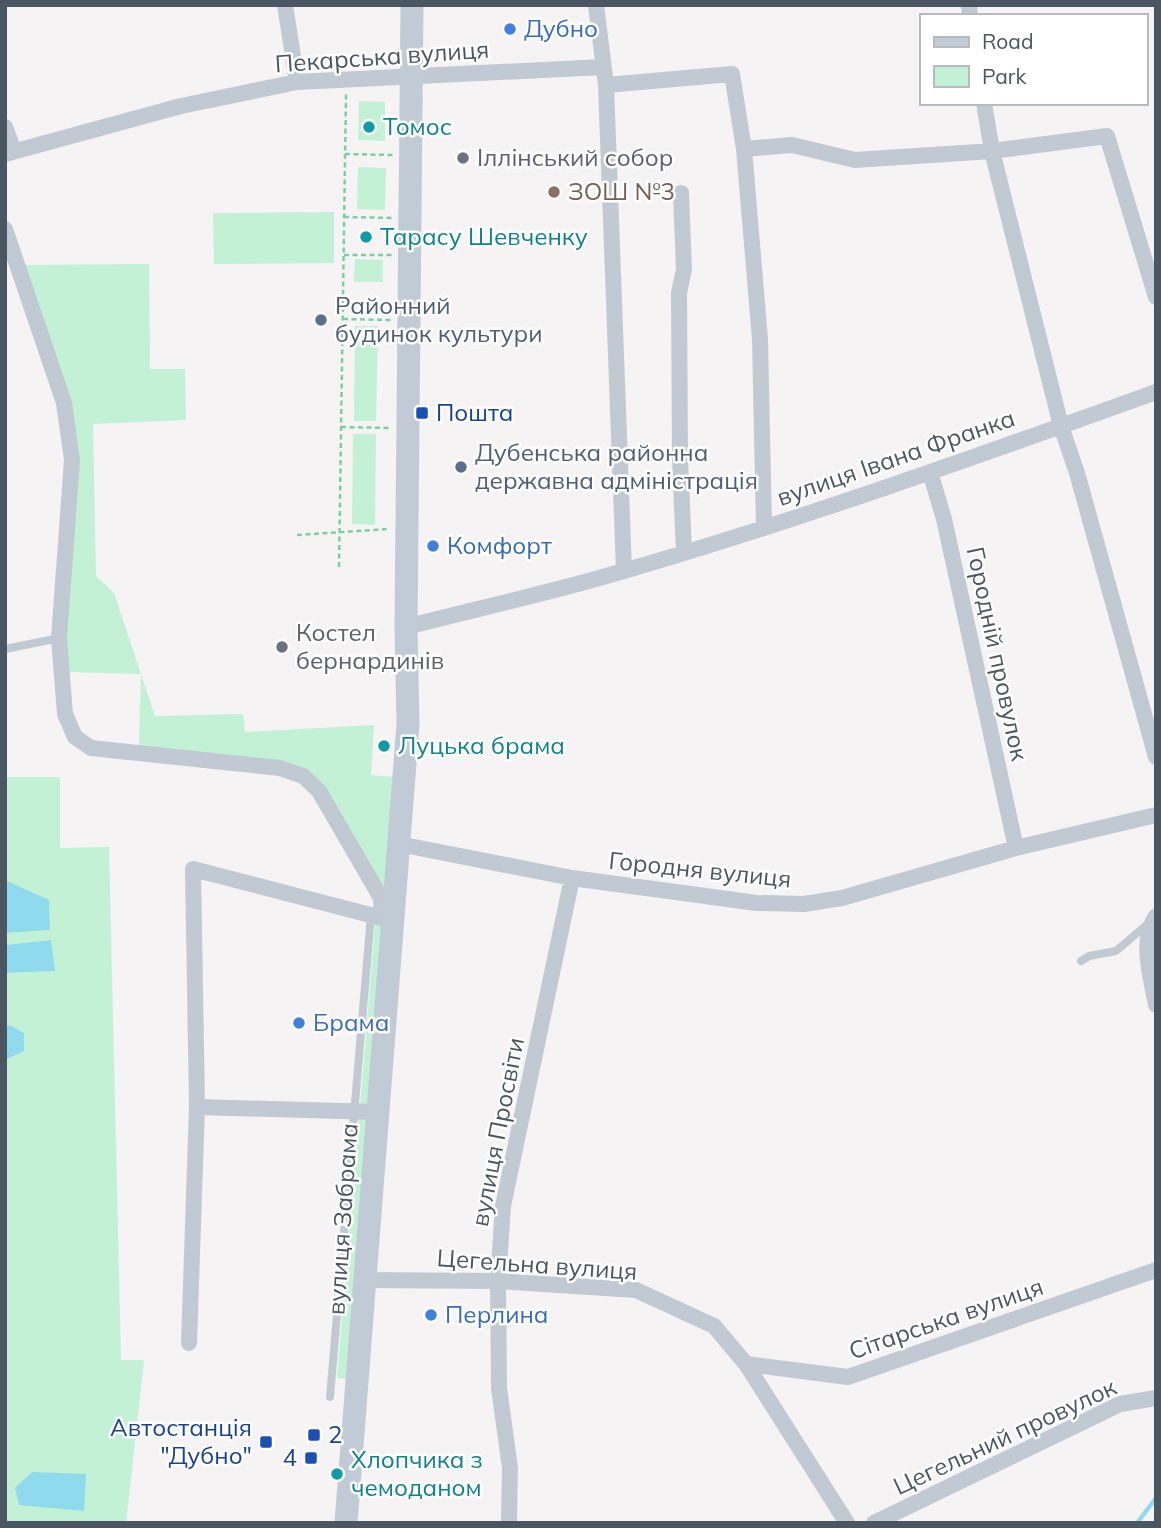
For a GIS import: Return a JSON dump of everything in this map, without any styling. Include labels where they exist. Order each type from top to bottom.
[{"type":"main road","name":"вулиця Забрама","points":[[347,1515],[387,1001],[382,918],[399,844],[408,724],[406,627],[412,5]]},
{"type":"main road","points":[[329,1523],[347,1515]]},
{"type":"street","points":[[285,5],[297,82]]},
{"type":"street","points":[[596,5],[606,85],[624,571]]},
{"type":"street","name":"Пекарська вулиця","points":[[10,153],[181,106],[297,82],[603,67]]},
{"type":"street","points":[[606,85],[732,74],[744,149],[760,339],[764,527]]},
{"type":"street","points":[[985,105],[992,151],[1061,426],[1077,473],[1156,757]]},
{"type":"street","points":[[5,127],[10,153]]},
{"type":"street","points":[[744,149],[792,145],[855,160],[992,151],[1107,136],[1156,297]]},
{"type":"street","points":[[681,193],[684,269],[679,293],[680,458],[684,553]]},
{"type":"street","points":[[5,229],[64,403],[72,460],[59,638],[65,714],[75,737],[91,748],[280,768],[303,776],[319,790],[381,898],[382,918],[193,869],[197,1107],[189,1343]]},
{"type":"street","name":"вулиця Івана Франка","points":[[406,627],[684,553],[930,472],[1156,393]]},
{"type":"street","name":"Городній провулок","points":[[930,472],[944,519],[1016,848]]},
{"type":"street","name":"Городня вулиця","points":[[399,844],[572,878],[757,903],[804,904],[842,898],[1016,848],[1156,816]]},
{"type":"street","name":"вулиця Просвіти","points":[[509,1523],[510,1468],[499,1388],[498,1281],[503,1206],[572,878]]},
{"type":"street","points":[[1154,918],[1147,944],[1156,1005]]},
{"type":"street","points":[[197,1107],[378,1112]]},
{"type":"street","name":"Сітарська вулиця","points":[[746,1364],[848,1377],[1156,1269]]},
{"type":"street","name":"Цегельна вулиця","points":[[365,1280],[498,1281],[636,1290],[714,1326],[746,1364],[847,1523]]},
{"type":"street","name":"Цегельний провулок","points":[[874,1523],[1120,1404],[1156,1398]]},
{"type":"lane","points":[[5,649],[59,638]]},
{"type":"lane","points":[[330,1397],[363,1000],[382,918]]},
{"type":"lane","points":[[1081,961],[1089,956],[1116,951],[1154,918]]},
{"type":"lane","points":[[363,1000],[387,1001]]},
{"type":"lane","points":[[345,1217],[370,1218]]},
{"type":"path","points":[[340,568],[346,89]]},
{"type":"path","points":[[345,154],[393,155]]},
{"type":"path","points":[[344,217],[393,218]]},
{"type":"path","points":[[344,255],[392,255]]},
{"type":"path","points":[[343,319],[391,320]]},
{"type":"path","points":[[341,427],[390,428]]},
{"type":"path","points":[[297,535],[388,528]]},
{"type":"green space","points":[[359,101],[385,102],[385,141],[358,140]]},
{"type":"green space","points":[[358,167],[386,168],[385,210],[357,209]]},
{"type":"green space","points":[[334,212],[334,263],[214,264],[213,213]]},
{"type":"green space","points":[[355,259],[383,260],[383,282],[354,282]]},
{"type":"green space","points":[[149,264],[150,369],[185,369],[186,420],[93,424],[96,576],[114,593],[141,674],[68,672],[65,638],[78,460],[24,265]]},
{"type":"green space","points":[[355,326],[378,326],[376,421],[354,421]]},
{"type":"green space","points":[[353,434],[376,434],[375,525],[352,524]]},
{"type":"green space","points":[[141,674],[155,716],[243,714],[245,732],[374,725],[371,775],[395,777],[386,895],[306,770],[139,747]]},
{"type":"green space","points":[[5,777],[60,777],[60,848],[109,847],[121,1360],[144,1360],[126,1523],[5,1523],[5,1060],[24,1051],[24,1033],[10,1025],[5,1027],[5,973],[54,971],[51,940],[5,945],[5,933],[50,930],[5,886]]},
{"type":"green space","points":[[375,924],[383,925],[369,1108],[360,1107]]},
{"type":"green space","points":[[359,1114],[368,1115],[348,1379],[337,1378]]},
{"type":"water","points":[[7,881],[49,900],[50,930],[5,933]]},
{"type":"water","points":[[51,940],[55,971],[5,973],[5,945]]},
{"type":"water","points":[[10,1025],[24,1033],[24,1051],[5,1060],[5,1027]]},
{"type":"water","points":[[32,1472],[86,1474],[84,1511],[19,1505],[15,1488]]},
{"type":"waterway","points":[[1137,1523],[1156,1498]]},
{"type":"place","name":"Дубно","points":[[510,29]]},
{"type":"place","name":"Томос","points":[[369,127]]},
{"type":"place","name":"Іллінський собор","points":[[463,158]]},
{"type":"place","name":"ЗОШ №3","points":[[554,192]]},
{"type":"place","name":"Тарасу Шевченку","points":[[366,237]]},
{"type":"place","name":"Районний будинок культури","points":[[321,320]]},
{"type":"place","name":"Пошта","points":[[422,413]]},
{"type":"place","name":"Дубенська районна державна адміністрація","points":[[461,467]]},
{"type":"place","name":"Комфорт","points":[[433,546]]},
{"type":"place","name":"Костел бернардинів","points":[[282,647]]},
{"type":"place","name":"Луцька брама","points":[[384,746]]},
{"type":"place","name":"Брама","points":[[299,1023]]},
{"type":"place","name":"Перлина","points":[[431,1315]]},
{"type":"place","name":"2","points":[[314,1435]]},
{"type":"place","name":"Автостанція \"Дубно\"","points":[[266,1442]]},
{"type":"place","name":"4","points":[[311,1458]]},
{"type":"place","name":"Хлопчика з чемоданом","points":[[337,1474]]}]
